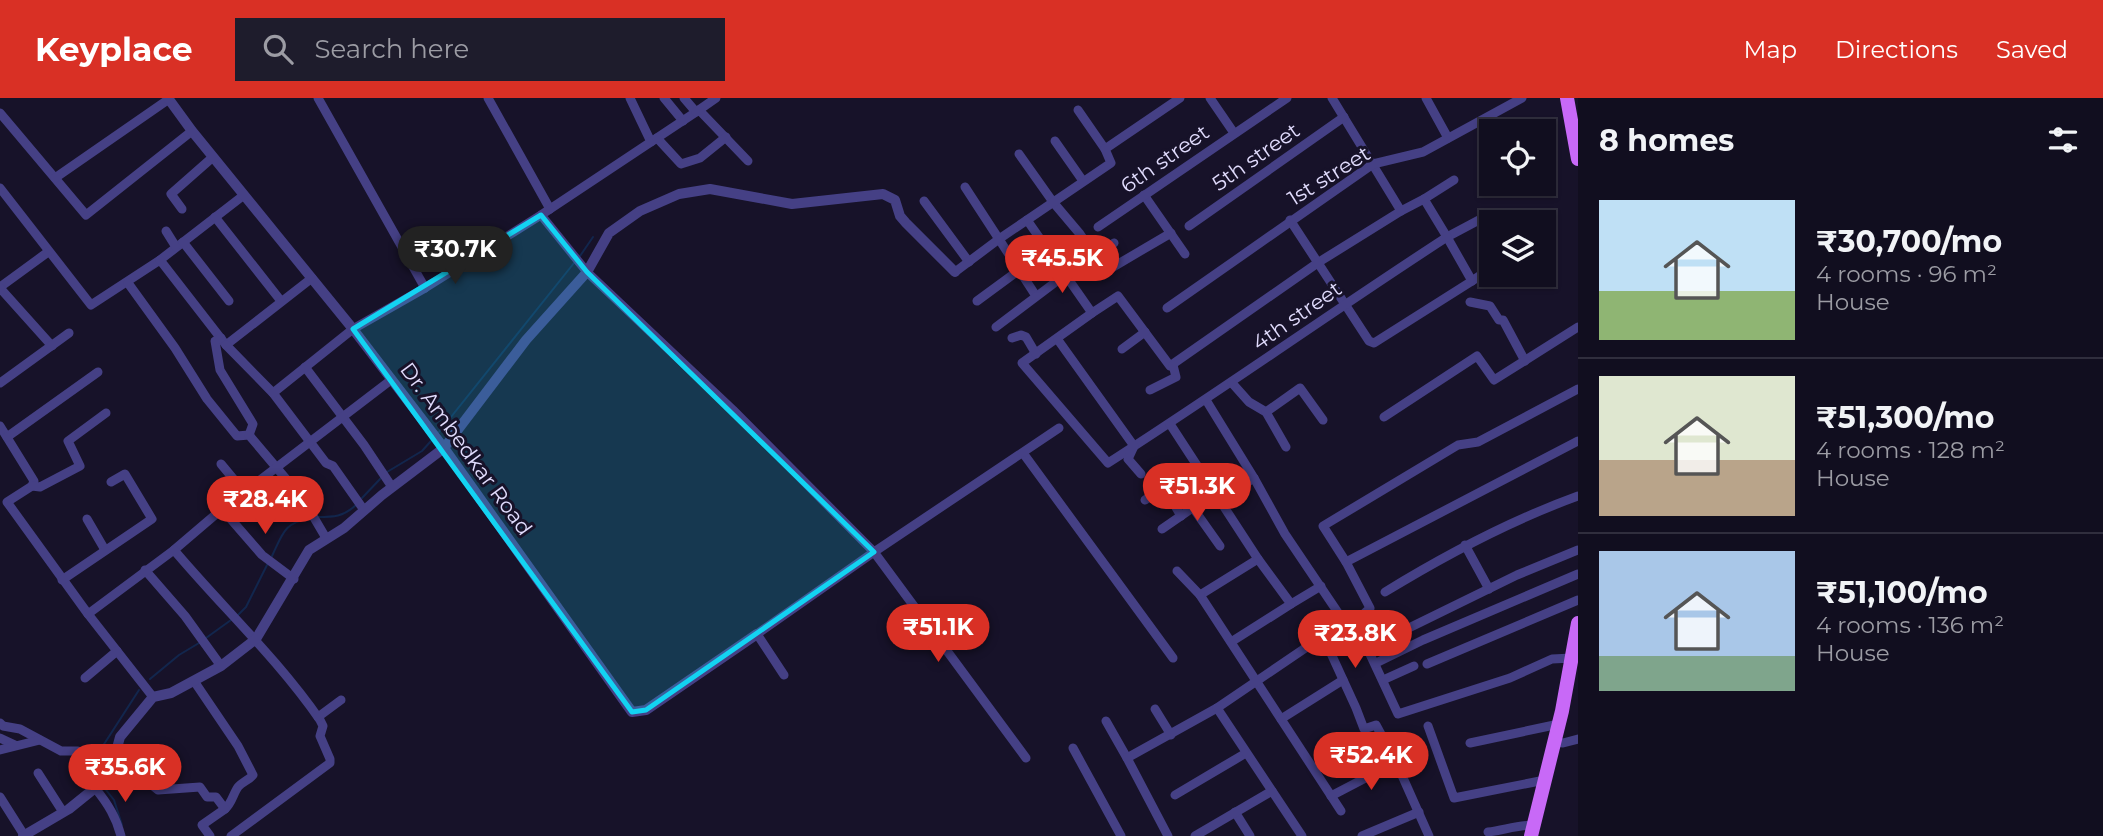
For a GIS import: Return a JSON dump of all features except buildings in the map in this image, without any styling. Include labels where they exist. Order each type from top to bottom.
[{"type":"main road","points":[[1567,98],[1578,159]]},
{"type":"main road","points":[[1534,832],[1545,780],[1559,743],[1559,724],[1578,624]]},
{"type":"main road","points":[[1534,832],[1578,676]]},
{"type":"street","points":[[55,178],[169,98]]},
{"type":"street","name":"Dr. Ambedkar Road","points":[[169,98],[192,131],[353,329],[444,448],[632,712],[646,710],[757,634]]},
{"type":"street","points":[[317,98],[425,288]]},
{"type":"street","points":[[488,98],[550,209]]},
{"type":"street","points":[[630,98],[654,140],[681,164],[699,158],[726,138]]},
{"type":"street","points":[[664,98],[682,121]]},
{"type":"street","points":[[684,98],[748,161]]},
{"type":"street","points":[[273,393],[353,329],[425,288],[541,215],[716,98]]},
{"type":"street","points":[[1105,149],[1180,98]]},
{"type":"street","points":[[1210,98],[1234,133]]},
{"type":"street","name":"6th street","points":[[1098,227],[1287,98]]},
{"type":"street","points":[[1332,98],[1401,211]]},
{"type":"street","points":[[1426,98],[1448,138]]},
{"type":"street","name":"1st street","points":[[1167,308],[1373,164],[1423,152],[1522,98]]},
{"type":"street","points":[[0,797],[24,836],[63,813],[98,786],[111,769],[120,737],[153,697],[171,693],[194,681],[220,666],[256,639],[309,550],[344,528],[444,448],[581,264],[609,233],[640,211],[679,194],[710,189],[792,204],[883,194],[895,200],[900,216],[955,272],[1111,163],[1105,149],[1078,110]]},
{"type":"street","points":[[0,113],[86,215],[192,131]]},
{"type":"street","name":"5th street","points":[[1189,226],[1344,117]]},
{"type":"street","points":[[1055,141],[1083,181]]},
{"type":"street","points":[[1019,154],[1095,256]]},
{"type":"street","points":[[183,209],[171,194],[213,157]]},
{"type":"street","points":[[1173,365],[1319,262],[1454,180]]},
{"type":"street","points":[[965,187],[1036,296]]},
{"type":"street","points":[[0,188],[91,305],[160,260],[244,195]]},
{"type":"street","points":[[1144,195],[1185,254]]},
{"type":"street","points":[[1424,199],[1472,281]]},
{"type":"street","points":[[924,201],[969,262]]},
{"type":"street","points":[[541,215],[581,264],[733,410],[874,552],[1026,758]]},
{"type":"street","points":[[215,217],[281,301]]},
{"type":"street","points":[[1027,220],[1092,313]]},
{"type":"street","points":[[1290,220],[1368,341],[1374,343],[1479,276]]},
{"type":"street","name":"4th street","points":[[1036,354],[1022,363],[1108,463],[1232,383],[1345,303],[1447,237],[1479,220]]},
{"type":"street","points":[[166,232],[229,301]]},
{"type":"street","points":[[1113,267],[1171,233]]},
{"type":"street","points":[[996,327],[1065,275],[1114,243]]},
{"type":"street","points":[[48,252],[0,288],[52,346]]},
{"type":"street","points":[[160,260],[223,341],[273,393],[326,463],[333,466],[364,510]]},
{"type":"street","points":[[977,301],[1018,271]]},
{"type":"street","points":[[249,435],[253,424],[220,370],[215,341],[223,341],[312,278]]},
{"type":"street","points":[[128,283],[213,407],[237,436],[249,435]]},
{"type":"street","points":[[1012,338],[1021,335],[1026,337],[1036,354],[1118,296],[1170,366],[1173,365]]},
{"type":"street","points":[[1470,302],[1490,306],[1499,320],[1503,320],[1525,361]]},
{"type":"street","points":[[1384,417],[1477,356],[1494,380],[1578,327]]},
{"type":"street","points":[[1122,349],[1145,332]]},
{"type":"street","points":[[0,383],[69,333]]},
{"type":"street","points":[[1058,340],[1134,446],[1128,459],[1141,474]]},
{"type":"street","points":[[1150,390],[1176,377],[1173,365]]},
{"type":"street","points":[[305,367],[392,487]]},
{"type":"street","points":[[7,437],[98,372]]},
{"type":"street","points":[[88,614],[391,380]]},
{"type":"street","points":[[1232,383],[1249,402],[1266,412],[1286,447]]},
{"type":"street","points":[[1266,412],[1300,388],[1323,420]]},
{"type":"street","points":[[1127,758],[1217,708],[1323,636],[1351,624],[1374,606],[1324,526],[1458,445],[1478,442],[1578,388]]},
{"type":"street","points":[[1206,400],[1285,534],[1368,648],[1398,713],[1510,678],[1556,658],[1572,658]]},
{"type":"street","points":[[32,486],[40,487],[79,466],[68,441],[106,413]]},
{"type":"street","points":[[1170,424],[1258,559],[1291,604]]},
{"type":"street","points":[[0,426],[34,481],[32,486],[3,505],[153,697]]},
{"type":"street","points":[[784,675],[757,634],[1059,428]]},
{"type":"street","points":[[249,435],[303,499],[326,538]]},
{"type":"street","points":[[1346,562],[1578,441]]},
{"type":"street","points":[[1023,453],[1173,658]]},
{"type":"street","points":[[221,464],[266,518]]},
{"type":"street","points":[[62,580],[152,519],[125,474],[111,482]]},
{"type":"street","points":[[1162,529],[1193,508],[1254,478]]},
{"type":"street","points":[[1145,500],[1164,487],[1181,516]]},
{"type":"street","points":[[1385,592],[1465,545],[1532,512],[1578,496]]},
{"type":"street","points":[[1193,508],[1220,546]]},
{"type":"street","points":[[222,509],[262,555],[294,579]]},
{"type":"street","points":[[87,519],[105,550]]},
{"type":"street","points":[[1465,545],[1489,589]]},
{"type":"street","points":[[174,550],[214,597],[256,639],[318,717],[323,726],[320,736],[330,759],[330,763],[231,836]]},
{"type":"street","points":[[1368,648],[1550,560],[1578,550]]},
{"type":"street","points":[[1200,595],[1258,559]]},
{"type":"street","points":[[145,570],[185,616],[220,666]]},
{"type":"street","points":[[1177,571],[1200,595],[1340,811]]},
{"type":"street","points":[[1376,663],[1578,574]]},
{"type":"street","points":[[1231,642],[1321,586]]},
{"type":"street","points":[[1427,664],[1578,600]]},
{"type":"street","points":[[1323,636],[1364,729],[1376,725],[1396,762],[1429,836]]},
{"type":"street","points":[[85,678],[117,651]]},
{"type":"street","points":[[1383,680],[1414,666]]},
{"type":"street","points":[[1281,719],[1343,680]]},
{"type":"street","points":[[194,681],[238,746],[253,775],[252,779],[238,787],[225,809],[202,825],[210,836]]},
{"type":"street","points":[[318,717],[341,700]]},
{"type":"street","points":[[1217,708],[1302,836]]},
{"type":"street","points":[[1155,709],[1171,735]]},
{"type":"street","points":[[1106,721],[1168,836]]},
{"type":"street","points":[[0,723],[20,729],[61,751],[78,751],[111,769],[146,780],[158,790],[200,787],[207,797],[216,797],[225,809]]},
{"type":"street","points":[[1470,743],[1559,724]]},
{"type":"street","points":[[1428,726],[1454,798],[1545,780]]},
{"type":"street","points":[[0,738],[15,745]]},
{"type":"street","points":[[1559,743],[1578,739]]},
{"type":"street","points":[[0,751],[40,740]]},
{"type":"street","points":[[1073,748],[1121,836]]},
{"type":"street","points":[[1175,795],[1246,754]]},
{"type":"street","points":[[1331,796],[1396,762]]},
{"type":"street","points":[[38,773],[63,813]]},
{"type":"street","points":[[98,786],[117,820],[121,836]]},
{"type":"street","points":[[1195,836],[1272,791]]},
{"type":"street","points":[[1235,812],[1250,836]]},
{"type":"street","points":[[1362,836],[1419,812]]},
{"type":"street","points":[[1488,832],[1519,825],[1534,832]]},
{"type":"highlighted area","points":[[541,215],[587,272],[874,552],[646,710],[632,712],[353,329]]},
{"type":"waterway","points":[[580,256],[593,237]]},
{"type":"waterway","points":[[439,432],[574,263]]},
{"type":"waterway","points":[[387,472],[422,451],[431,441]]},
{"type":"waterway","points":[[362,498],[382,477]]},
{"type":"waterway","points":[[317,517],[338,516],[356,505]]},
{"type":"waterway","points":[[272,556],[285,530],[310,518]]},
{"type":"waterway","points":[[238,615],[246,607],[267,565]]},
{"type":"waterway","points":[[206,638],[231,620]]},
{"type":"waterway","points":[[150,679],[179,655],[199,643]]},
{"type":"waterway","points":[[97,755],[139,690]]},
{"type":"waterway","points":[[92,763],[92,773],[97,779]]},
{"type":"waterway","points":[[103,786],[114,800],[122,825]]}]
